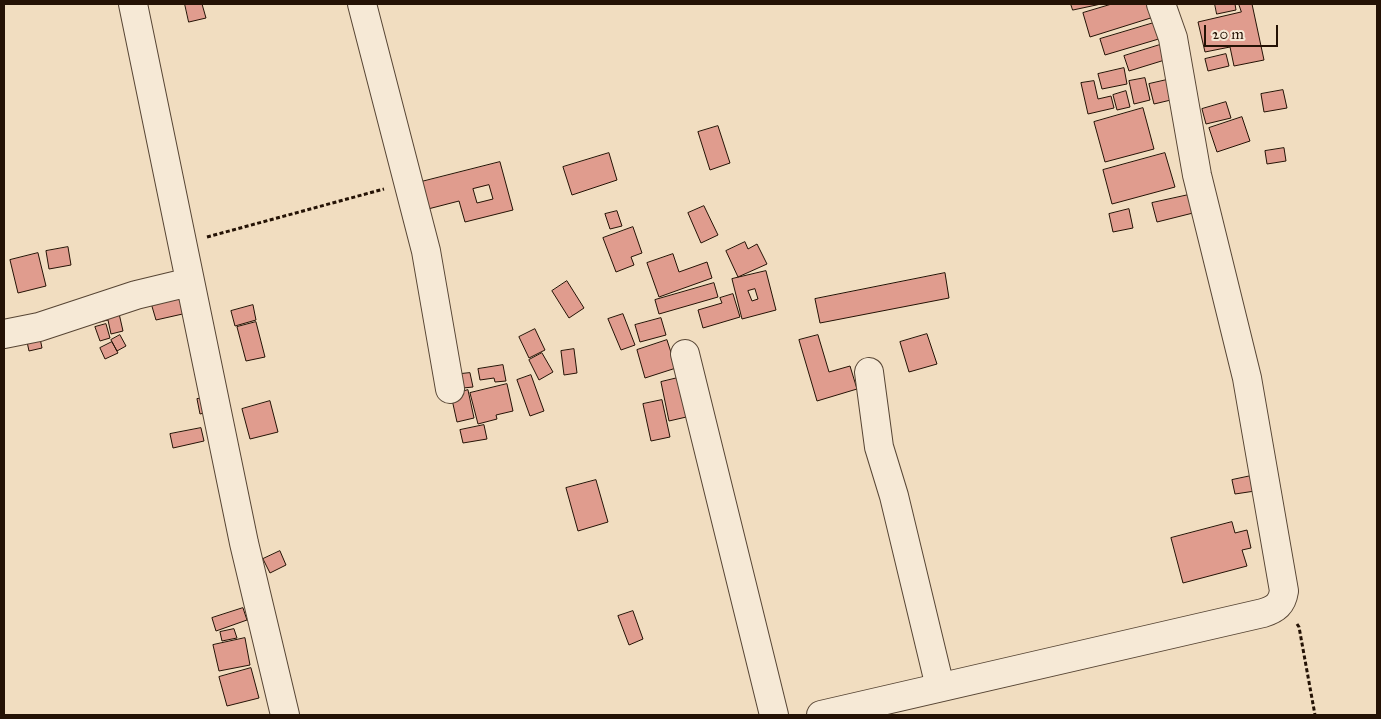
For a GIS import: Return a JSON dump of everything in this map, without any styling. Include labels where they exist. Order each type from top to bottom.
[{"type":"street","points":[[133,4],[244,544],[285,715]]},
{"type":"street","points":[[362,4],[426,251],[450,389]]},
{"type":"street","points":[[821,715],[1264,613],[1276,608],[1283,599],[1284,591],[1247,378],[1197,175],[1173,38],[1161,4]]},
{"type":"street","points":[[4,334],[38,327],[136,295],[190,282]]},
{"type":"street","points":[[685,354],[774,715]]},
{"type":"street","points":[[869,372],[880,447],[894,496],[940,687]]},
{"type":"path","points":[[182,244],[323,204],[409,183]]},
{"type":"path","points":[[1283,599],[1299,627],[1315,715]]},
{"type":"building","points":[[185,4],[202,4],[206,18],[189,22]]},
{"type":"building","points":[[1071,4],[1101,4],[1073,10]]},
{"type":"building","points":[[1112,4],[1153,4],[1157,16],[1090,37],[1083,13]]},
{"type":"building","points":[[1215,4],[1235,4],[1236,10],[1217,14]]},
{"type":"building","points":[[1239,4],[1252,4],[1264,60],[1234,66],[1230,47],[1205,52],[1198,22],[1241,12]]},
{"type":"building","points":[[1157,22],[1162,38],[1105,55],[1100,39]]},
{"type":"building","points":[[1163,44],[1168,59],[1129,71],[1124,56]]},
{"type":"building","points":[[1226,54],[1229,66],[1208,71],[1205,59]]},
{"type":"building","points":[[1124,68],[1127,84],[1102,89],[1098,74]]},
{"type":"building","points":[[1145,78],[1150,100],[1134,104],[1129,81]]},
{"type":"building","points":[[1171,79],[1175,99],[1154,104],[1149,84]]},
{"type":"building","points":[[1094,81],[1098,99],[1111,96],[1114,108],[1088,114],[1081,83]]},
{"type":"building","points":[[1283,90],[1287,108],[1264,112],[1261,94]]},
{"type":"building","points":[[1126,91],[1130,107],[1117,110],[1113,95]]},
{"type":"building","points":[[1226,102],[1231,118],[1206,124],[1202,109]]},
{"type":"building","points":[[1143,108],[1154,149],[1105,162],[1094,122]]},
{"type":"building","points":[[1242,117],[1250,141],[1217,152],[1209,128]]},
{"type":"building","points":[[718,126],[730,163],[710,170],[698,132]]},
{"type":"building","points":[[1284,148],[1286,161],[1267,164],[1265,151]]},
{"type":"building","points":[[609,153],[617,180],[572,195],[563,167]]},
{"type":"building","points":[[1165,153],[1175,187],[1112,204],[1103,170]]},
{"type":"building","points":[[500,162],[513,210],[465,222],[459,201],[428,209],[421,182]],"holes":[[[489,185],[493,199],[477,203],[473,189]]]},
{"type":"building","points":[[1193,194],[1197,212],[1157,222],[1152,203]]},
{"type":"building","points":[[704,206],[718,235],[701,243],[688,213]]},
{"type":"building","points":[[1129,209],[1133,228],[1113,232],[1109,214]]},
{"type":"building","points":[[617,211],[622,226],[610,229],[605,214]]},
{"type":"building","points":[[633,227],[642,253],[631,257],[634,265],[616,272],[603,238]]},
{"type":"building","points":[[745,242],[748,249],[757,244],[767,264],[738,277],[726,251]]},
{"type":"building","points":[[68,247],[71,265],[49,269],[46,251]]},
{"type":"building","points":[[38,253],[46,286],[18,293],[10,260]]},
{"type":"building","points":[[673,254],[679,272],[707,262],[712,278],[659,297],[647,263]]},
{"type":"building","points":[[766,271],[776,310],[742,319],[732,279]],"holes":[[[755,289],[758,299],[752,301],[748,291]]]},
{"type":"building","points":[[945,273],[949,298],[820,323],[815,299]]},
{"type":"building","points":[[567,281],[584,308],[569,318],[552,291]]},
{"type":"building","points":[[714,283],[718,297],[659,314],[655,300]]},
{"type":"building","points":[[733,294],[740,317],[703,328],[698,310],[722,303],[720,298]]},
{"type":"building","points":[[183,295],[187,313],[156,320],[151,303]]},
{"type":"building","points":[[253,305],[256,320],[235,326],[231,311]]},
{"type":"building","points":[[118,309],[123,331],[111,334],[108,320],[91,324],[89,316]]},
{"type":"building","points":[[623,314],[635,345],[621,350],[608,319]]},
{"type":"building","points":[[661,318],[666,335],[640,342],[635,325]]},
{"type":"building","points":[[256,322],[265,357],[246,361],[237,327]]},
{"type":"building","points":[[106,324],[110,338],[100,341],[95,327]]},
{"type":"building","points":[[535,329],[545,350],[529,358],[519,337]]},
{"type":"building","points":[[39,333],[42,348],[29,351],[26,337]]},
{"type":"building","points":[[927,334],[937,364],[909,372],[900,342]]},
{"type":"building","points":[[120,335],[126,346],[117,351],[111,340]]},
{"type":"building","points":[[818,335],[829,372],[850,366],[857,389],[817,401],[799,340]]},
{"type":"building","points":[[667,340],[676,368],[645,378],[637,350]]},
{"type":"building","points":[[112,342],[118,353],[105,359],[100,348]]},
{"type":"building","points":[[574,349],[577,373],[564,375],[561,351]]},
{"type":"building","points":[[542,353],[553,372],[539,380],[529,360]]},
{"type":"building","points":[[503,365],[506,381],[495,382],[494,378],[480,380],[478,369]]},
{"type":"building","points":[[470,373],[473,387],[453,389],[451,375]]},
{"type":"building","points":[[531,375],[544,411],[530,416],[517,380]]},
{"type":"building","points":[[686,376],[695,415],[669,421],[661,382]]},
{"type":"building","points":[[507,384],[513,411],[496,415],[497,419],[478,424],[470,393]]},
{"type":"building","points":[[468,390],[474,418],[457,422],[451,395]]},
{"type":"building","points":[[209,397],[212,411],[200,414],[197,399]]},
{"type":"building","points":[[662,400],[670,437],[651,441],[643,404]]},
{"type":"building","points":[[270,401],[278,432],[250,439],[242,409]]},
{"type":"building","points":[[484,425],[487,439],[463,443],[460,430]]},
{"type":"building","points":[[201,428],[204,441],[173,448],[170,434]]},
{"type":"building","points":[[1251,476],[1255,491],[1235,494],[1232,480]]},
{"type":"building","points":[[596,480],[608,522],[578,531],[566,488]]},
{"type":"building","points":[[1232,522],[1235,533],[1247,530],[1251,548],[1242,550],[1247,566],[1183,583],[1171,538]]},
{"type":"building","points":[[280,551],[286,565],[270,573],[263,559]]},
{"type":"building","points":[[243,608],[247,620],[216,631],[212,618]]},
{"type":"building","points":[[633,611],[643,639],[629,645],[618,616]]},
{"type":"building","points":[[234,629],[237,638],[222,641],[220,632]]},
{"type":"building","points":[[245,638],[250,665],[219,671],[213,645]]},
{"type":"building","points":[[251,668],[259,698],[227,706],[219,677]]}]
